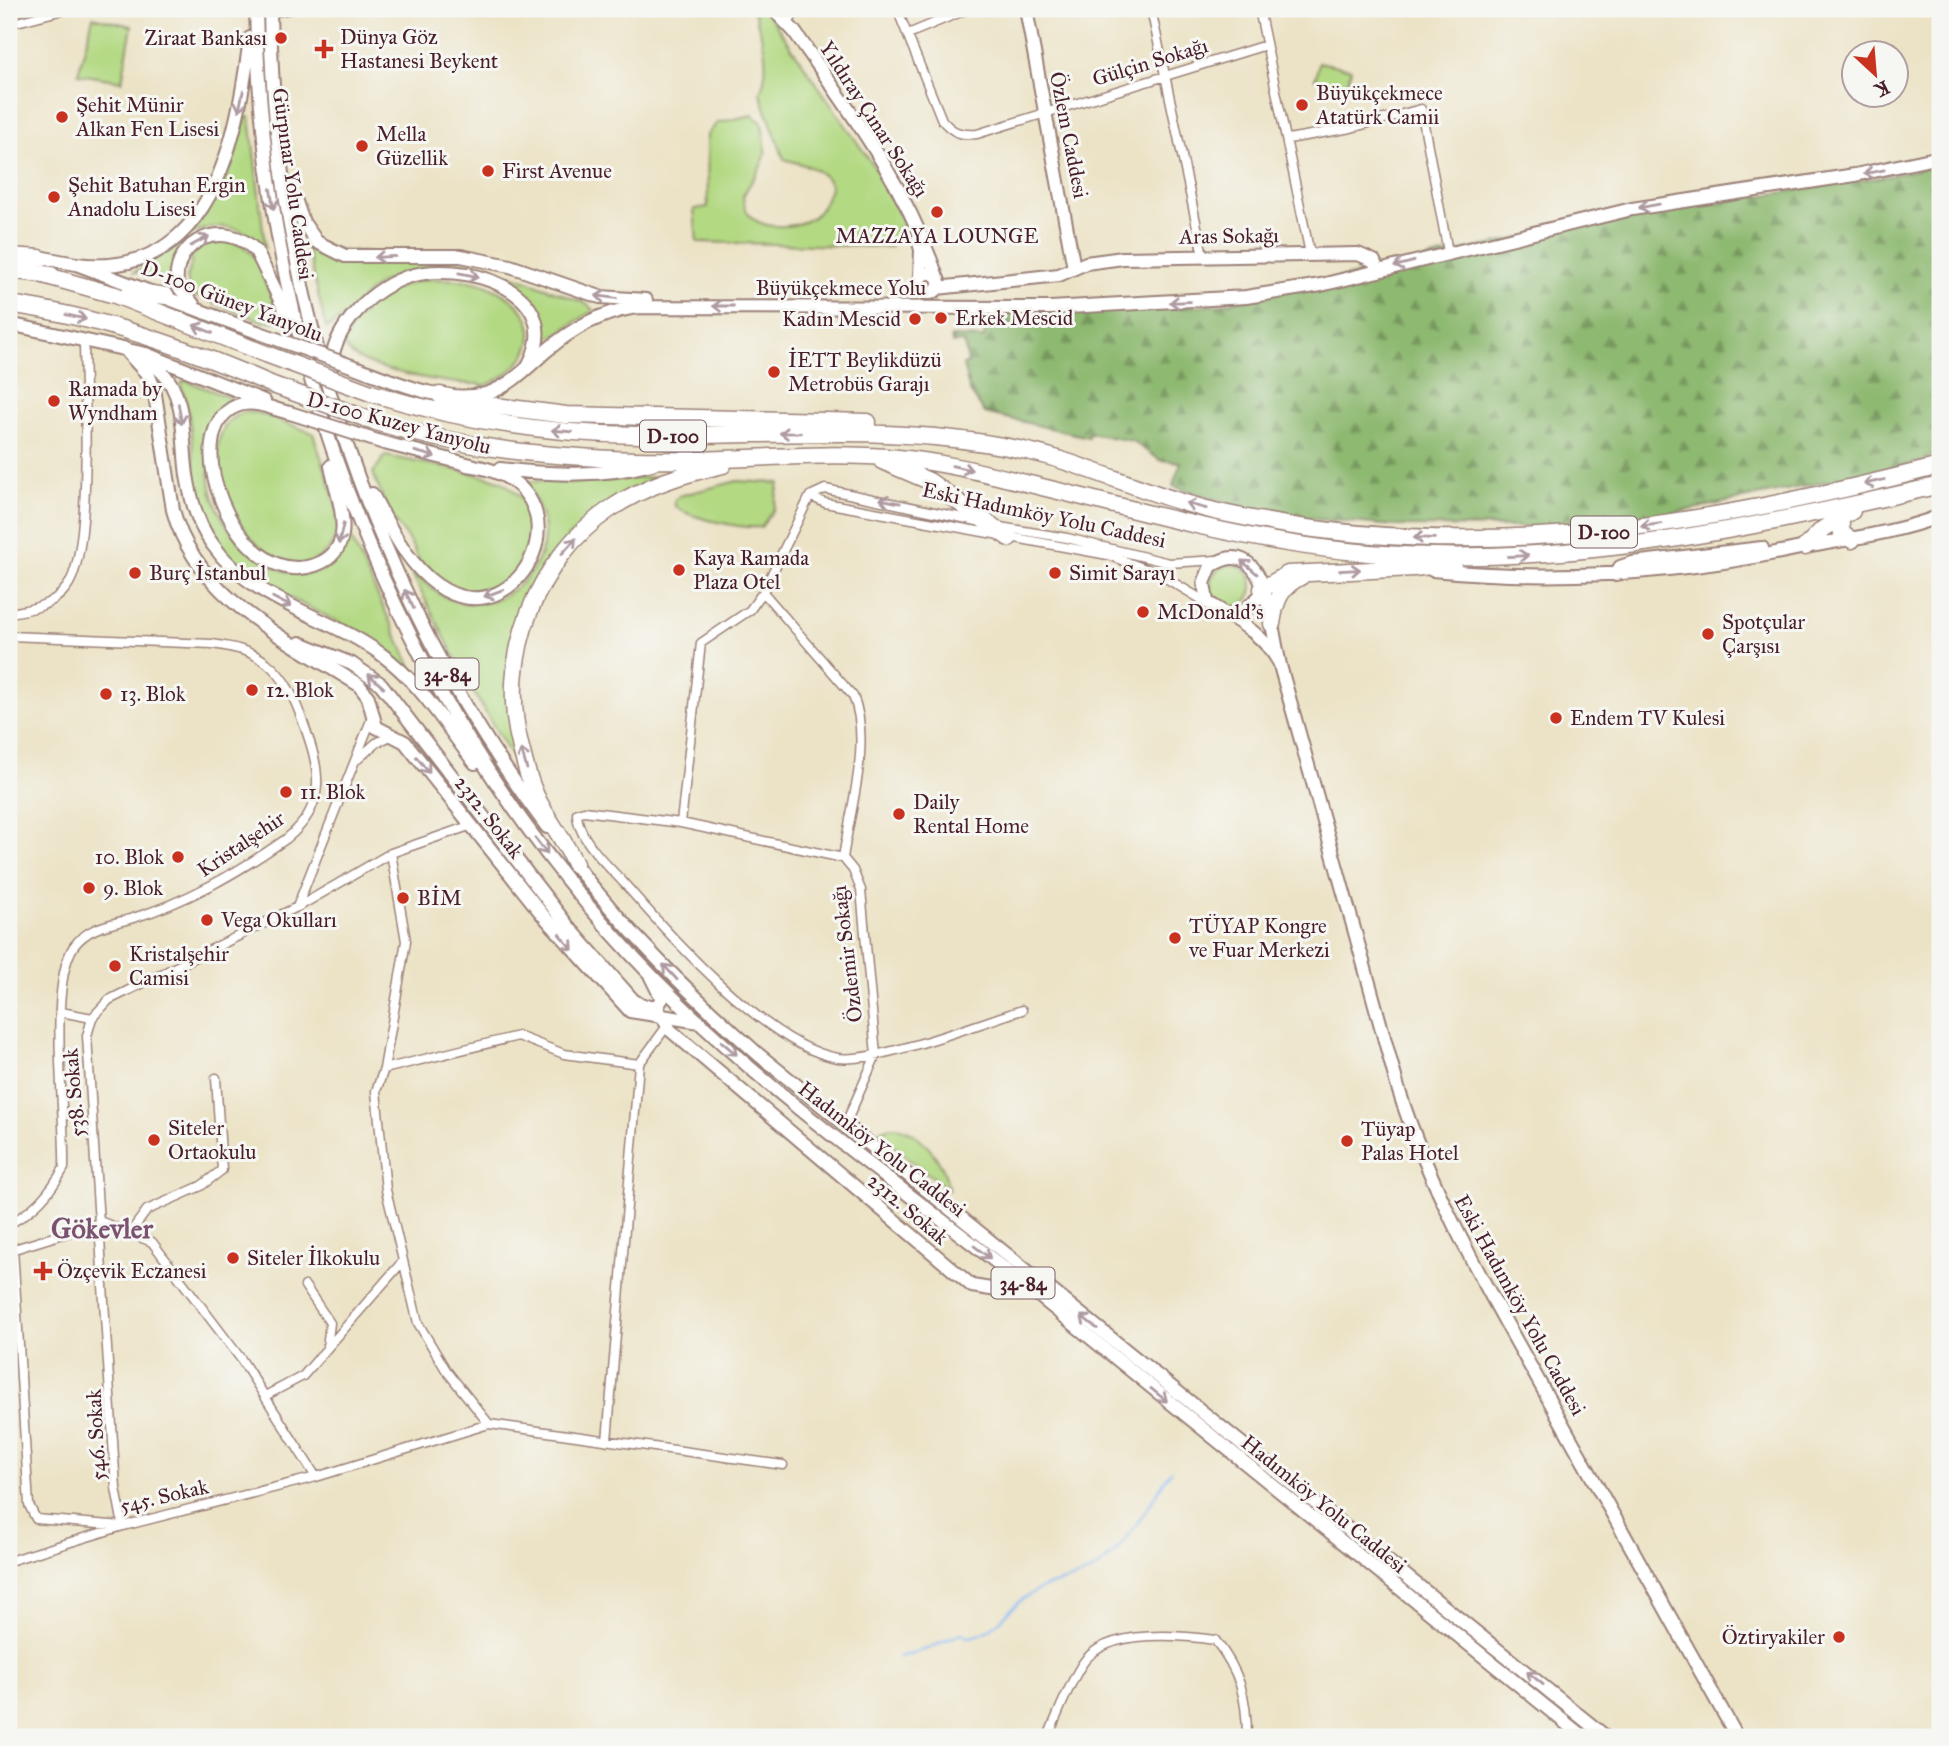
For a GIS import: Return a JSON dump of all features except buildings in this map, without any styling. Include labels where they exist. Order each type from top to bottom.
[{"type":"highway","points":[[9,254],[40,258]]},
{"type":"highway","name":"D-100","points":[[9,270],[40,275],[126,299],[371,393],[454,415],[564,431],[677,436],[857,432],[980,443],[1059,460],[1173,500],[1227,514],[1318,530],[1463,539],[1565,537],[1668,523],[1940,466]]},
{"type":"highway","points":[[40,275],[91,280],[148,296],[166,296]]},
{"type":"highway","name":"D-100","points":[[9,304],[96,322],[170,343],[272,385],[376,422],[436,439],[504,452],[667,459],[762,455],[870,456],[940,463],[1199,527],[1327,548],[1492,556],[1592,551],[1669,542],[1753,527],[1940,485]]},
{"type":"highway","points":[[440,395],[479,404],[566,415],[771,418],[924,426],[980,443]]},
{"type":"highway","points":[[575,864],[563,837],[534,791],[519,741],[515,716],[518,645],[538,592],[557,560],[575,540],[608,510],[629,497],[665,481],[762,455]]},
{"type":"highway","points":[[870,456],[929,481],[1009,538]]},
{"type":"highway","points":[[1805,547],[1815,535],[1840,517],[1875,500]]},
{"type":"highway","points":[[1840,517],[1842,534],[1852,540]]},
{"type":"highway","points":[[1263,591],[1288,574],[1414,568],[1492,556]]},
{"type":"highway","points":[[1272,624],[1275,604],[1284,588],[1313,572]]},
{"type":"main road","points":[[76,264],[115,265],[142,257],[183,232],[198,214],[220,176],[230,150],[244,91],[255,9]]},
{"type":"main road","name":"Gürpınar Yolu Caddesi","points":[[255,9],[259,93],[271,190],[299,334],[331,444]]},
{"type":"main road","name":"Yıldıray Çınar Sokağı","points":[[774,9],[787,24],[789,34],[859,134],[900,200],[948,307]]},
{"type":"main road","name":"Özlem Caddesi","points":[[1026,9],[1074,268]]},
{"type":"main road","name":"Gürpınar Yolu Caddesi","points":[[271,10],[282,160],[294,244],[332,396]]},
{"type":"main road","name":"Büyükçekmece Yolu","points":[[698,306],[1050,307],[1246,297],[1321,285],[1632,209],[1855,175],[1940,157]]},
{"type":"main road","points":[[282,160],[299,213],[308,231],[330,251],[345,256],[461,256],[510,266],[600,297],[698,306]]},
{"type":"main road","points":[[205,312],[180,291],[176,277],[178,265],[184,253],[201,239],[215,234],[238,236],[248,242],[265,264],[299,334]]},
{"type":"main road","name":"Aras Sokağı","points":[[920,281],[927,292],[938,284],[1059,275],[1100,259],[1203,256],[1310,254],[1368,257],[1374,261],[1378,271]]},
{"type":"main road","name":"D-100 Güney Yanyolu","points":[[40,258],[76,264],[257,332],[440,395],[482,395],[495,391],[570,331],[591,319],[636,307],[698,306]]},
{"type":"main road","name":"Yıldıray Çınar Sokağı","points":[[914,308],[926,262]]},
{"type":"main road","points":[[332,396],[331,362],[346,324],[379,291],[394,282],[422,274],[477,276],[518,296],[535,314],[538,322],[537,345],[526,368]]},
{"type":"main road","name":"D-100 Kuzey Yanyolu","points":[[9,324],[123,348],[181,367],[290,413],[384,443],[467,465],[577,474],[634,469],[667,459]]},
{"type":"main road","points":[[123,348],[158,368],[174,389],[180,411],[192,503],[207,537],[219,554],[254,587],[362,642],[409,677],[437,708],[484,774],[502,790]]},
{"type":"main road","name":"2312. Sokak","points":[[123,348],[149,376],[154,388],[173,510],[187,547],[227,596],[250,617],[359,685],[368,697],[376,727],[405,743],[526,896],[630,1011],[700,1022]]},
{"type":"main road","name":"34-84","points":[[332,396],[354,464]]},
{"type":"main road","points":[[290,413],[256,404],[235,407],[219,421],[212,454],[215,481],[228,517],[249,544],[274,562],[298,568],[321,563],[331,556],[342,537],[342,509],[331,467],[331,444]]},
{"type":"main road","name":"Hadımköy Yolu Caddesi","points":[[331,444],[354,510],[397,610],[440,691],[502,790],[565,876],[647,971],[700,1022],[811,1119],[1013,1276],[1583,1737]]},
{"type":"main road","points":[[354,464],[397,538],[429,579],[453,594],[486,597],[510,586],[527,570],[539,541],[538,523],[530,500],[514,481],[500,473],[467,465]]},
{"type":"main road","name":"Hadımköy Yolu Caddesi","points":[[354,464],[390,557],[451,680],[518,788],[575,864],[682,985],[759,1055],[845,1125],[1606,1737]]},
{"type":"main road","points":[[1327,548],[1414,568],[1479,575],[1616,575],[1735,561],[1852,540],[1940,516]]},
{"type":"main road","name":"Eski Hadımköy Yolu Caddesi","points":[[1220,560],[1227,557],[1246,561],[1255,569],[1263,591],[1279,662],[1398,1088],[1436,1193],[1496,1307],[1737,1737]]},
{"type":"main road","points":[[1207,603],[1204,590],[1206,574],[1211,566],[1220,560]]},
{"type":"main road","points":[[1230,617],[1244,611],[1263,591]]},
{"type":"main road","name":"Eski Hadımköy Yolu Caddesi","points":[[1207,603],[1256,633],[1271,647],[1279,662]]},
{"type":"main road","name":"2312. Sokak","points":[[290,640],[352,664],[376,680],[398,703],[567,925],[633,1000],[662,1016],[904,1231],[972,1286],[997,1290],[1013,1276]]},
{"type":"main road","points":[[373,715],[386,703],[398,703]]},
{"type":"main road","points":[[393,735],[404,726],[407,715]]},
{"type":"main road","points":[[647,971],[662,999],[662,1016]]},
{"type":"main road","points":[[1567,1704],[1612,1737]]},
{"type":"street","points":[[9,24],[46,11],[67,9]]},
{"type":"street","points":[[271,10],[292,9]]},
{"type":"street","points":[[787,24],[798,9]]},
{"type":"street","points":[[897,9],[908,34],[968,9]]},
{"type":"street","points":[[1151,9],[1203,256]]},
{"type":"street","points":[[1259,9],[1310,254]]},
{"type":"street","name":"Gülçin Sokağı","points":[[908,34],[942,120],[952,132],[964,135],[977,134],[1266,45]]},
{"type":"street","points":[[1288,139],[1351,128],[1421,108],[1448,252]]},
{"type":"street","points":[[9,613],[47,604],[68,588],[75,567],[83,510],[84,338]]},
{"type":"street","name":"Eski Hadımköy Yolu Caddesi","points":[[810,496],[825,489],[932,510],[1066,543],[1169,563],[1220,560]]},
{"type":"street","points":[[681,823],[701,643],[750,610],[763,592],[810,496]]},
{"type":"street","name":"Eski Hadımköy Yolu Caddesi","points":[[810,496],[825,503],[1009,538],[1066,543],[1146,568],[1178,583],[1207,603]]},
{"type":"street","points":[[922,522],[932,510]]},
{"type":"street","points":[[763,592],[853,696],[859,710],[862,737],[843,858]]},
{"type":"street","name":"Kristalşehir","points":[[9,636],[212,644],[239,648],[256,655],[270,665],[290,691],[319,773],[317,795],[302,824],[268,851],[188,898],[96,928],[73,947],[66,971],[61,1012],[64,1168],[52,1189],[36,1206],[9,1224]]},
{"type":"street","points":[[297,907],[373,715]]},
{"type":"street","points":[[356,761],[376,743],[393,735]]},
{"type":"street","name":"Özdemir Sokağı","points":[[845,1125],[876,1055],[861,890],[853,870],[843,858],[681,823],[600,812],[577,813],[577,823],[602,858],[703,971],[770,1024],[809,1048],[839,1058],[876,1055]]},
{"type":"street","name":"538. Sokak","points":[[102,1222],[87,1036],[92,1018],[108,1000],[297,907],[391,853],[472,825]]},
{"type":"street","points":[[391,853],[406,941],[384,1069],[376,1091],[385,1177],[418,1323],[446,1370],[489,1424],[783,1465]]},
{"type":"street","points":[[876,1055],[1022,1010]]},
{"type":"street","points":[[61,1012],[92,1018]]},
{"type":"street","points":[[607,1441],[639,1065],[662,1016]]},
{"type":"street","points":[[384,1069],[518,1036],[564,1054],[639,1065]]},
{"type":"street","points":[[130,1233],[147,1210],[201,1186],[222,1170],[224,1161],[216,1078]]},
{"type":"street","points":[[11,1250],[102,1222],[152,1242],[242,1359],[316,1477]]},
{"type":"street","name":"546. Sokak","points":[[102,1222],[116,1488],[123,1526]]},
{"type":"street","name":"545. Sokak","points":[[11,1250],[29,1505],[36,1519],[123,1526],[316,1477],[489,1424]]},
{"type":"street","points":[[265,1396],[303,1376],[403,1261]]},
{"type":"street","points":[[305,1286],[330,1324],[327,1348]]},
{"type":"street","points":[[9,1561],[123,1526]]},
{"type":"street","points":[[1048,1737],[1086,1659],[1109,1643],[1152,1636],[1215,1640],[1233,1663],[1247,1708],[1247,1737]]},
{"type":"green space","points":[[753,9],[765,9],[877,171],[905,225],[895,230],[898,238],[890,242],[891,247],[697,242],[694,209],[708,207],[707,135],[717,123],[752,115],[761,122],[765,155],[760,169],[743,196],[747,212],[758,222],[786,226],[813,217],[821,208],[831,185],[817,170],[784,159],[760,93],[764,82],[765,61]]},
{"type":"green space","points":[[93,17],[132,26],[122,81],[78,74]]},
{"type":"green space","points":[[1319,62],[1351,69],[1347,86],[1315,79]]},
{"type":"green space","points":[[246,117],[250,117],[265,247],[248,234],[230,227],[211,227],[190,234],[225,179]]},
{"type":"green space","points":[[1940,165],[1940,454],[1926,458],[1926,461],[1650,518],[1563,527],[1395,526],[1254,511],[1173,486],[1181,462],[1160,460],[1132,441],[1089,433],[1088,437],[985,413],[970,392],[963,365],[968,363],[964,342],[952,343],[951,337],[984,338],[987,315],[1218,305],[1603,220],[1883,177]]},
{"type":"green space","points":[[219,239],[241,244],[255,257],[280,318],[278,321],[264,322],[191,294],[187,278],[192,261],[189,260],[201,245]]},
{"type":"green space","points":[[183,242],[168,279],[134,272]]},
{"type":"green space","points":[[313,244],[318,248],[470,263],[517,277],[585,303],[594,310],[546,341],[546,326],[541,313],[528,296],[507,281],[469,270],[428,269],[390,278],[369,292],[340,320],[326,328],[307,247]]},
{"type":"green space","points":[[428,279],[480,283],[508,297],[522,310],[530,323],[531,338],[527,352],[517,365],[502,377],[482,387],[480,384],[434,380],[379,367],[352,355],[342,344],[358,319],[377,300],[400,287]]},
{"type":"green space","points":[[184,380],[228,397],[229,403],[215,428],[210,471],[215,501],[229,528],[244,546],[262,560],[282,570],[302,574],[321,570],[337,558],[350,536],[414,673],[367,638],[272,588],[250,574],[231,557],[215,536],[203,511],[196,480],[189,416],[181,385]]},
{"type":"green space","points":[[244,412],[258,413],[313,433],[338,521],[334,541],[320,557],[297,564],[273,556],[251,537],[233,511],[221,481],[217,452],[224,428]]},
{"type":"green space","points":[[385,456],[466,472],[504,483],[524,503],[532,526],[529,548],[518,569],[500,583],[477,590],[451,586],[425,568],[392,517],[373,473]]},
{"type":"green space","points":[[655,477],[569,536],[543,568],[522,609],[516,630],[519,763],[515,762],[468,683],[409,568],[451,600],[475,604],[492,601],[521,583],[540,555],[544,539],[543,522],[526,481],[573,483]]},
{"type":"green space","points":[[737,481],[779,483],[774,509],[761,527],[716,522],[691,515],[675,506],[674,501],[679,496]]},
{"type":"green space","points":[[1231,565],[1246,571],[1252,586],[1246,601],[1231,607],[1216,601],[1210,586],[1216,571]]},
{"type":"green space","points":[[891,1127],[912,1133],[929,1148],[937,1158],[949,1190],[875,1132]]},
{"type":"waterway","points":[[899,1657],[927,1649],[962,1633],[967,1637],[984,1633],[1032,1593],[1092,1571],[1125,1540],[1171,1471]]},
{"type":"place","name":"Ziraat Bankası","points":[[281,38]]},
{"type":"place","name":"Dünya Göz Hastanesi Beykent","points":[[324,49]]},
{"type":"place","name":"Büyükçekmece Atatürk Camii","points":[[1302,105]]},
{"type":"place","name":"Şehit Münir Alkan Fen Lisesi","points":[[62,117]]},
{"type":"place","name":"Mella Güzellik","points":[[362,146]]},
{"type":"place","name":"First Avenue","points":[[488,171]]},
{"type":"place","name":"Şehit Batuhan Ergin Anadolu Lisesi","points":[[54,197]]},
{"type":"place","name":"MAZZAYA LOUNGE","points":[[937,212]]},
{"type":"place","name":"Erkek Mescid","points":[[941,318]]},
{"type":"place","name":"Kadın Mescid","points":[[915,319]]},
{"type":"place","name":"İETT Beylikdüzü Metrobüs Garajı","points":[[774,372]]},
{"type":"place","name":"Ramada by Wyndham","points":[[54,401]]},
{"type":"place","name":"Kaya Ramada Plaza Otel","points":[[679,570]]},
{"type":"place","name":"Burç İstanbul","points":[[135,573]]},
{"type":"place","name":"Simit Sarayı","points":[[1055,573]]},
{"type":"place","name":"McDonald's","points":[[1143,612]]},
{"type":"place","name":"Spotçular Çarşısı","points":[[1708,634]]},
{"type":"place","name":"12. Blok","points":[[252,690]]},
{"type":"place","name":"13. Blok","points":[[106,694]]},
{"type":"place","name":"Endem TV Kulesi","points":[[1556,718]]},
{"type":"place","name":"11. Blok","points":[[286,792]]},
{"type":"place","name":"Daily Rental Home","points":[[899,814]]},
{"type":"place","name":"10. Blok","points":[[178,857]]},
{"type":"place","name":"9. Blok","points":[[89,888]]},
{"type":"place","name":"BİM","points":[[403,898]]},
{"type":"place","name":"Vega Okulları","points":[[207,920]]},
{"type":"place","name":"TÜYAP Kongre ve Fuar Merkezi","points":[[1175,938]]},
{"type":"place","name":"Kristalşehir Camisi","points":[[115,966]]},
{"type":"place","name":"Siteler Ortaokulu","points":[[154,1140]]},
{"type":"place","name":"Tüyap Palas Hotel","points":[[1347,1141]]},
{"type":"place","name":"Siteler İlkokulu","points":[[233,1258]]},
{"type":"place","name":"Özçevik Eczanesi","points":[[43,1271]]},
{"type":"place","name":"Öztiryakiler","points":[[1839,1637]]},
{"type":"district","name":"Gökevler","points":[[102,1228]]}]
